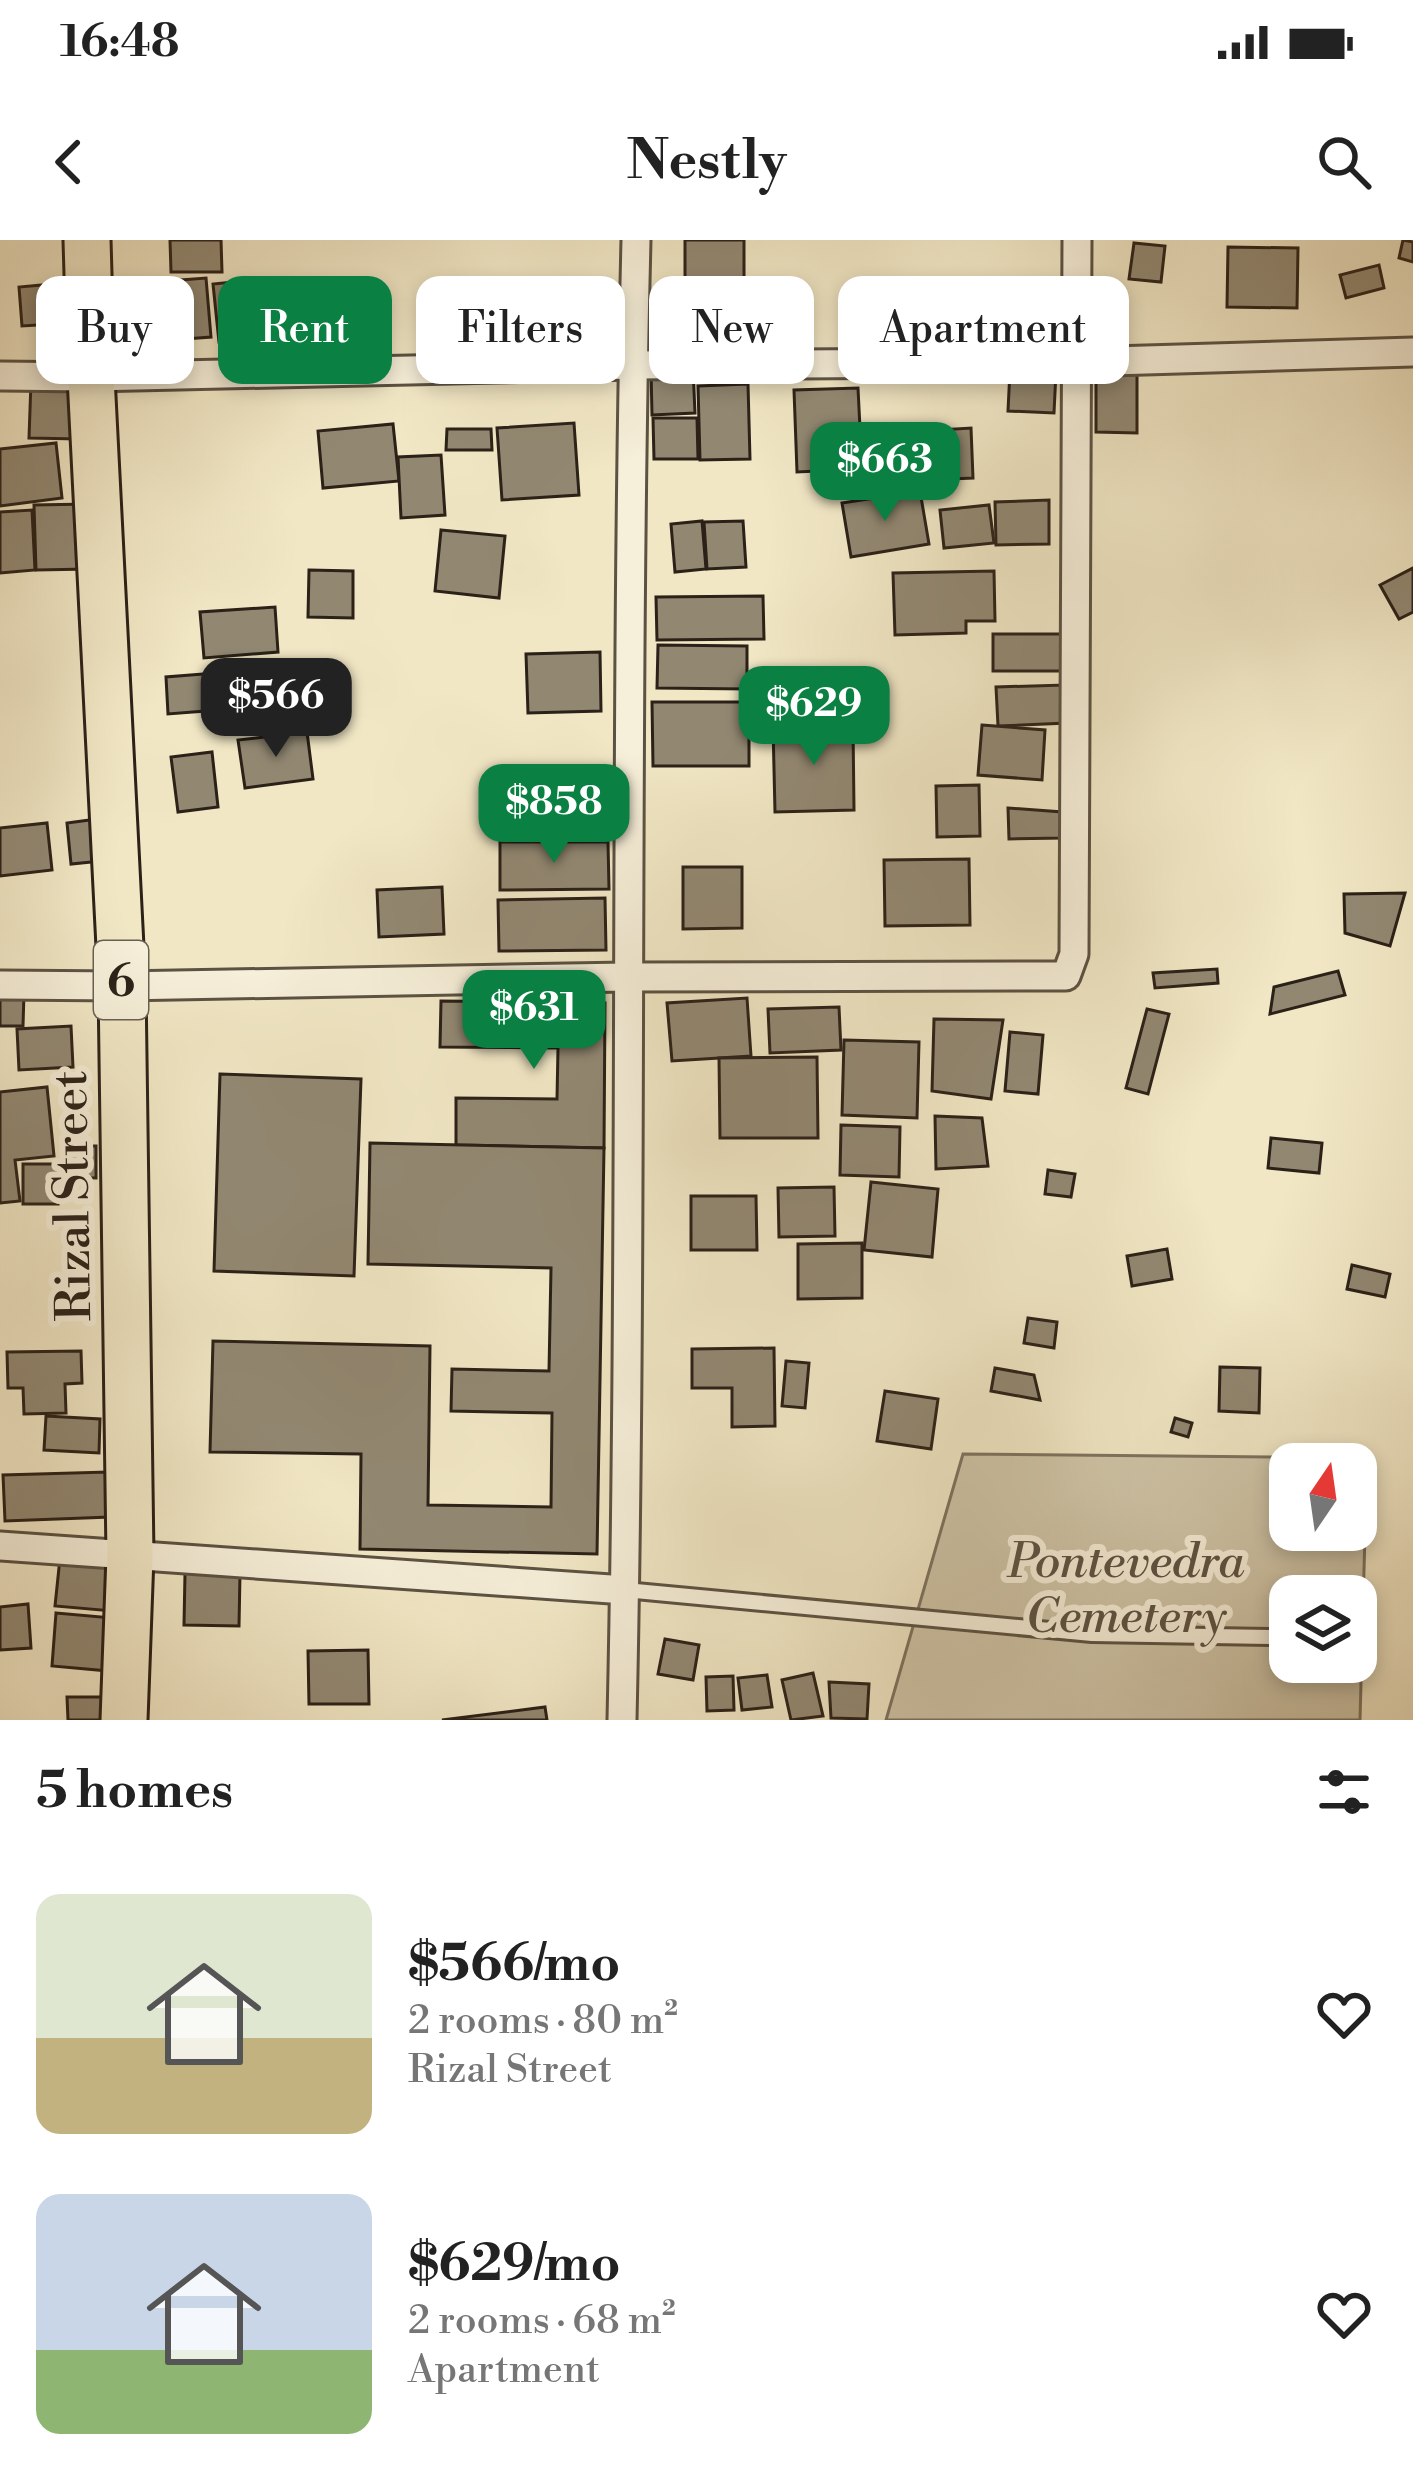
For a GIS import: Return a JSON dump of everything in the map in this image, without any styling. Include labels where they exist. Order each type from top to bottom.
[{"type":"highway","name":"Rizal Street","points":[[87,240],[88,276]]},
{"type":"highway","name":"Rizal Street","points":[[91,384],[122,986],[130,1556],[124,1720]]},
{"type":"street","points":[[622,1720],[637,240]]},
{"type":"street","points":[[1077,240],[1077,276]]},
{"type":"street","points":[[1129,360],[1413,352]]},
{"type":"street","points":[[194,375],[838,364]]},
{"type":"street","points":[[0,376],[36,376]]},
{"type":"street","points":[[0,985],[1066,976],[1074,954],[1078,384]]},
{"type":"street","points":[[0,1546],[625,1590]]},
{"type":"lane","points":[[625,1590],[1092,1634],[1269,1637]]},
{"type":"green space","name":"Pontevedra Cemetery","points":[[963,1454],[1269,1457],[1269,1551],[1365,1551],[1364,1575],[1269,1575],[1269,1683],[1361,1683],[1360,1720],[886,1720]]},
{"type":"building","points":[[170,240],[221,240],[222,272],[171,272]]},
{"type":"building","points":[[685,240],[744,240],[744,276],[685,276]]},
{"type":"building","points":[[1403,240],[1413,242],[1413,262],[1399,258]]},
{"type":"building","points":[[1134,243],[1165,246],[1161,282],[1129,279]]},
{"type":"building","points":[[1228,247],[1298,248],[1297,308],[1227,307]]},
{"type":"building","points":[[1379,265],[1384,288],[1346,298],[1340,275]]},
{"type":"building","points":[[206,278],[211,337],[194,338],[194,279]]},
{"type":"building","points":[[213,284],[218,284],[218,332]]},
{"type":"building","points":[[36,286],[36,325],[22,326],[19,287]]},
{"type":"building","points":[[1129,365],[1137,365],[1137,433],[1096,432],[1096,384],[1129,384]]},
{"type":"building","points":[[31,381],[81,384],[79,439],[29,438]]},
{"type":"building","points":[[651,384],[694,384],[695,413],[652,415]]},
{"type":"building","points":[[748,384],[750,459],[700,460],[698,386]]},
{"type":"building","points":[[1009,384],[1055,384],[1054,413],[1008,411]]},
{"type":"building","points":[[858,388],[862,469],[797,472],[794,390]]},
{"type":"building","points":[[653,418],[697,418],[698,459],[654,459]]},
{"type":"building","points":[[574,423],[579,495],[502,500],[497,428]]},
{"type":"building","points":[[393,424],[399,481],[323,488],[318,431]]},
{"type":"building","points":[[971,428],[973,478],[927,480],[924,431]]},
{"type":"building","points":[[447,429],[491,429],[492,450],[446,450]]},
{"type":"building","points":[[56,443],[62,498],[0,506],[0,449]]},
{"type":"building","points":[[441,455],[445,515],[401,518],[398,457]]},
{"type":"building","points":[[920,491],[929,544],[851,557],[842,503]]},
{"type":"building","points":[[1049,500],[1049,544],[996,545],[995,502]]},
{"type":"building","points":[[88,504],[89,569],[36,570],[34,505]]},
{"type":"building","points":[[989,505],[994,543],[944,548],[940,510]]},
{"type":"building","points":[[32,510],[35,570],[0,573],[0,512]]},
{"type":"building","points":[[702,521],[706,569],[675,572],[671,524]]},
{"type":"building","points":[[743,521],[746,567],[707,569],[704,522]]},
{"type":"building","points":[[441,530],[505,536],[499,598],[435,591]]},
{"type":"building","points":[[1413,568],[1413,612],[1399,619],[1380,585]]},
{"type":"building","points":[[309,570],[353,571],[353,618],[308,617]]},
{"type":"building","points":[[994,571],[995,621],[966,621],[966,633],[895,635],[893,573]]},
{"type":"building","points":[[763,596],[764,639],[657,640],[656,597]]},
{"type":"building","points":[[275,607],[278,652],[204,658],[200,612]]},
{"type":"building","points":[[993,634],[1061,634],[1061,671],[993,671]]},
{"type":"building","points":[[658,645],[747,646],[747,689],[657,688]]},
{"type":"building","points":[[600,652],[601,711],[528,713],[526,654]]},
{"type":"building","points":[[228,672],[231,709],[168,714],[166,677]]},
{"type":"building","points":[[292,675],[297,713],[252,718],[248,680]]},
{"type":"building","points":[[1065,685],[1067,723],[998,726],[996,687]]},
{"type":"building","points":[[652,702],[749,702],[749,766],[653,766]]},
{"type":"building","points":[[853,725],[854,810],[775,812],[773,726]]},
{"type":"building","points":[[982,725],[1045,730],[1042,780],[978,775]]},
{"type":"building","points":[[307,732],[313,779],[245,788],[238,740]]},
{"type":"building","points":[[212,752],[218,807],[178,812],[171,757]]},
{"type":"building","points":[[515,771],[578,771],[579,827],[515,827]]},
{"type":"building","points":[[979,785],[980,836],[937,837],[936,786]]},
{"type":"building","points":[[1008,808],[1062,812],[1063,838],[1009,839]]},
{"type":"building","points":[[97,819],[102,861],[71,864],[67,823]]},
{"type":"building","points":[[47,823],[52,870],[0,876],[0,828]]},
{"type":"building","points":[[500,842],[608,842],[609,889],[500,890]]},
{"type":"building","points":[[969,859],[970,925],[885,926],[884,860]]},
{"type":"building","points":[[683,867],[742,867],[742,928],[683,929]]},
{"type":"building","points":[[442,887],[444,934],[379,937],[377,890]]},
{"type":"building","points":[[1405,893],[1390,946],[1345,933],[1344,894]]},
{"type":"building","points":[[605,898],[606,950],[499,951],[498,900]]},
{"type":"building","points":[[1217,969],[1218,983],[1155,988],[1153,973]]},
{"type":"building","points":[[1338,971],[1345,995],[1270,1014],[1274,987]]},
{"type":"building","points":[[0,993],[24,993],[23,1026],[0,1026]]},
{"type":"building","points":[[747,998],[751,1056],[672,1061],[667,1003]]},
{"type":"building","points":[[441,1001],[605,1003],[604,1148],[456,1145],[456,1098],[557,1099],[558,1048],[440,1047]]},
{"type":"building","points":[[839,1007],[841,1050],[770,1053],[768,1009]]},
{"type":"building","points":[[1147,1009],[1169,1014],[1148,1094],[1126,1088]]},
{"type":"building","points":[[934,1019],[1003,1020],[991,1099],[932,1091]]},
{"type":"building","points":[[71,1026],[73,1067],[19,1070],[17,1029]]},
{"type":"building","points":[[1010,1032],[1043,1035],[1038,1094],[1005,1091]]},
{"type":"building","points":[[844,1040],[919,1042],[917,1118],[842,1115]]},
{"type":"building","points":[[817,1057],[818,1138],[720,1138],[719,1058]]},
{"type":"building","points":[[220,1074],[361,1079],[354,1276],[214,1271]]},
{"type":"building","points":[[47,1087],[54,1156],[15,1160],[20,1201],[0,1203],[0,1092]]},
{"type":"building","points":[[935,1116],[982,1118],[988,1166],[936,1169]]},
{"type":"building","points":[[841,1125],[900,1127],[899,1177],[840,1175]]},
{"type":"building","points":[[1271,1138],[1322,1143],[1319,1173],[1268,1168]]},
{"type":"building","points":[[370,1143],[604,1148],[597,1554],[360,1549],[361,1454],[210,1452],[213,1341],[430,1346],[428,1505],[551,1507],[552,1413],[451,1411],[452,1369],[549,1371],[551,1268],[368,1264]]},
{"type":"building","points":[[63,1146],[96,1146],[96,1178],[57,1177],[58,1204],[23,1204],[23,1164],[63,1164]]},
{"type":"building","points":[[1048,1170],[1075,1174],[1071,1197],[1045,1194]]},
{"type":"building","points":[[871,1182],[938,1189],[932,1257],[864,1250]]},
{"type":"building","points":[[834,1187],[835,1236],[779,1237],[778,1188]]},
{"type":"building","points":[[691,1196],[756,1196],[757,1250],[691,1250]]},
{"type":"building","points":[[862,1243],[862,1298],[798,1299],[798,1244]]},
{"type":"building","points":[[1167,1249],[1172,1279],[1132,1286],[1127,1256]]},
{"type":"building","points":[[1352,1265],[1390,1274],[1385,1297],[1347,1289]]},
{"type":"building","points":[[1028,1318],[1057,1322],[1054,1348],[1024,1343]]},
{"type":"building","points":[[774,1348],[775,1426],[732,1427],[732,1388],[692,1388],[692,1349]]},
{"type":"building","points":[[81,1351],[82,1383],[65,1384],[66,1413],[24,1414],[23,1388],[8,1388],[7,1352]]},
{"type":"building","points":[[786,1361],[809,1363],[805,1408],[782,1406]]},
{"type":"building","points":[[1220,1367],[1260,1368],[1259,1413],[1219,1411]]},
{"type":"building","points":[[995,1368],[1034,1375],[1040,1400],[991,1391]]},
{"type":"building","points":[[885,1391],[938,1399],[931,1449],[877,1441]]},
{"type":"building","points":[[46,1416],[100,1419],[99,1453],[44,1450]]},
{"type":"building","points":[[1175,1418],[1192,1423],[1188,1437],[1171,1432]]},
{"type":"building","points":[[108,1472],[110,1517],[5,1521],[3,1475]]},
{"type":"building","points":[[60,1558],[117,1564],[112,1611],[55,1606]]},
{"type":"building","points":[[185,1573],[240,1574],[239,1626],[184,1625]]},
{"type":"building","points":[[28,1604],[31,1648],[0,1650],[0,1607]]},
{"type":"building","points":[[56,1613],[113,1618],[109,1671],[52,1666]]},
{"type":"building","points":[[665,1639],[699,1645],[693,1680],[658,1674]]},
{"type":"building","points":[[368,1650],[369,1704],[309,1704],[308,1651]]},
{"type":"building","points":[[813,1673],[823,1716],[791,1720],[782,1680]]},
{"type":"building","points":[[767,1675],[772,1707],[742,1710],[738,1678]]},
{"type":"building","points":[[733,1676],[734,1710],[707,1711],[706,1677]]},
{"type":"building","points":[[829,1682],[869,1684],[867,1719],[831,1718]]},
{"type":"building","points":[[67,1697],[109,1697],[110,1720],[68,1720]]},
{"type":"building","points":[[545,1707],[547,1720],[442,1720]]}]
